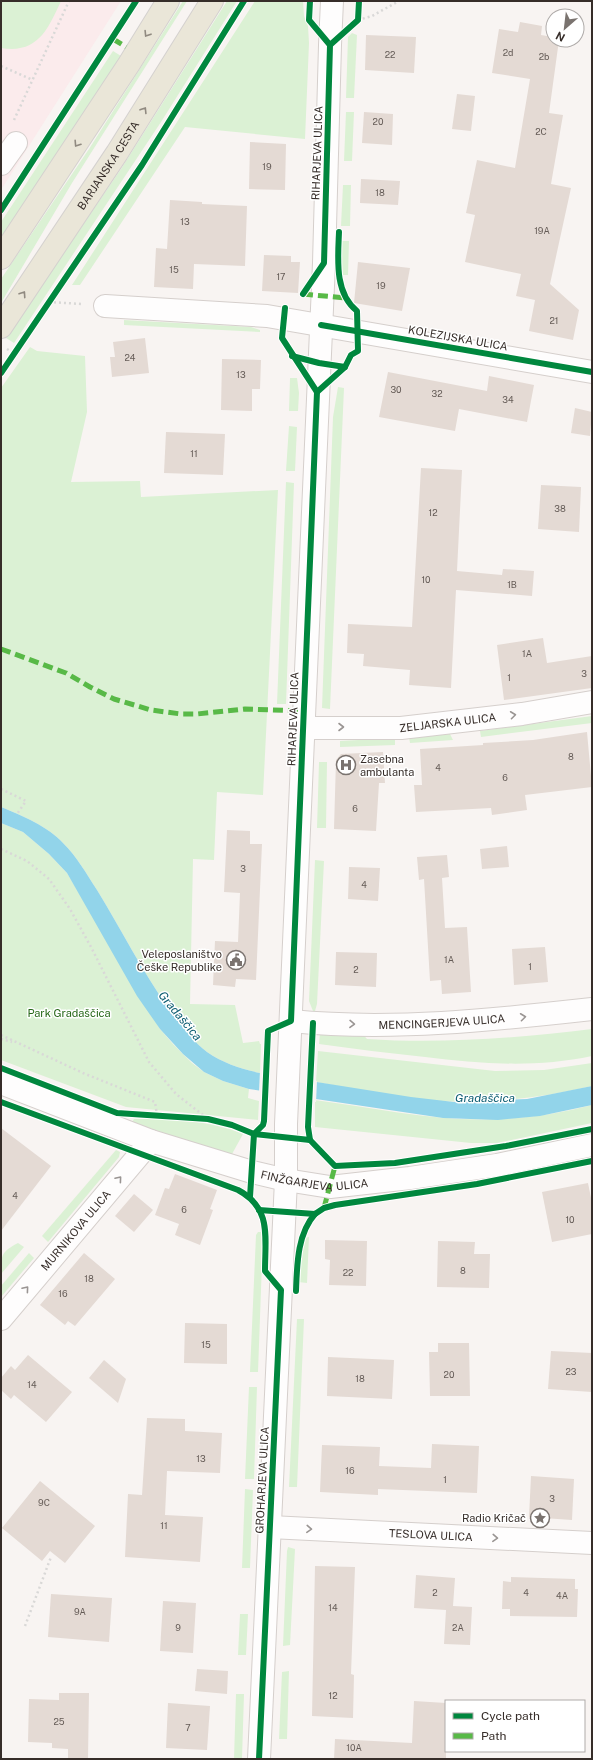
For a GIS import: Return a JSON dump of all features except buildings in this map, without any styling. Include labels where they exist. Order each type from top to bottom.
[{"type":"main road","points":[[1,258],[129,64],[168,1]]},
{"type":"main road","name":"BARJANSKA CESTA","points":[[1,327],[105,171],[212,1]]},
{"type":"street","name":"RIHARJEVA ULICA","points":[[286,1180],[286,1124],[302,728],[321,325],[332,1]]},
{"type":"street","points":[[1,164],[16,143]]},
{"type":"street","name":"KOLEZIJSKA ULICA","points":[[105,306],[267,316],[592,372]]},
{"type":"street","name":"ZELJARSKA ULICA","points":[[302,728],[401,728],[522,714],[592,702]]},
{"type":"street","name":"MENCINGERJEVA ULICA","points":[[291,1021],[362,1024],[437,1023],[515,1018],[592,1009]]},
{"type":"street","name":"FINŽGARJEVA ULICA","points":[[1,1083],[151,1141],[252,1172],[286,1180],[330,1187],[410,1178],[497,1165],[592,1145]]},
{"type":"street","name":"MURNIKOVA ULICA","points":[[1,1319],[151,1141]]},
{"type":"street","name":"GROHARJEVA ULICA","points":[[260,1759],[286,1180]]},
{"type":"street","name":"TESLOVA ULICA","points":[[270,1527],[592,1542]]},
{"type":"path","points":[[16,143],[23,133],[12,125],[69,1]]},
{"type":"path","points":[[330,45],[358,20],[372,16],[399,1]]},
{"type":"path","points":[[1,66],[33,80]]},
{"type":"path","points":[[49,302],[105,306]]},
{"type":"path","points":[[1,789],[26,800],[17,814]]},
{"type":"path","points":[[1,849],[27,861],[50,879],[91,947],[149,1062],[176,1094],[208,1119]]},
{"type":"path","points":[[1,1035],[83,1073],[155,1102],[157,1115]]},
{"type":"path","points":[[1,1039],[18,1044]]},
{"type":"path","points":[[25,1626],[51,1557]]},
{"type":"shaded area","points":[[1,1],[121,1],[1,190]]},
{"type":"green space","points":[[1,1],[61,1],[46,30],[40,37],[33,43],[14,49],[1,48]]},
{"type":"green space","points":[[183,1],[187,1],[72,183],[1,303],[1,279],[89,149]]},
{"type":"green space","points":[[227,1],[237,1],[161,122],[14,343],[6,338],[121,169]]},
{"type":"green space","points":[[255,1],[303,1],[304,16],[308,26],[309,43],[305,139],[185,127],[80,285],[72,285]]},
{"type":"green space","points":[[352,33],[357,35],[354,98],[346,98],[348,37]]},
{"type":"green space","points":[[113,51],[121,56],[1,238],[1,222]]},
{"type":"green space","points":[[346,112],[354,112],[352,161],[344,161]]},
{"type":"green space","points":[[343,185],[351,185],[350,226],[341,226]]},
{"type":"green space","points":[[340,241],[349,241],[348,275],[341,275]]},
{"type":"green space","points":[[124,320],[251,327],[260,330],[260,332],[124,325]]},
{"type":"green space","points":[[30,347],[37,351],[85,356],[87,412],[71,482],[140,481],[141,497],[278,490],[263,795],[217,792],[214,860],[193,859],[190,1004],[235,1005],[243,1043],[259,1041],[261,1044],[260,1073],[239,1067],[213,1056],[191,1038],[159,995],[97,890],[73,854],[57,837],[43,827],[1,807],[1,388]]},
{"type":"green space","points":[[290,378],[297,378],[299,393],[298,411],[289,411]]},
{"type":"green space","points":[[338,387],[344,388],[330,709],[322,708],[333,417]]},
{"type":"green space","points":[[289,426],[297,427],[295,471],[286,471]]},
{"type":"green space","points":[[286,482],[294,483],[286,704],[277,704]]},
{"type":"green space","points":[[592,716],[592,723],[481,737],[480,731]]},
{"type":"green space","points":[[450,734],[453,740],[410,743],[409,737]]},
{"type":"green space","points":[[395,738],[395,745],[340,747],[340,741]]},
{"type":"green space","points":[[319,762],[327,762],[326,828],[317,828]]},
{"type":"green space","name":"Park Gradaščica","points":[[1,823],[23,832],[49,854],[67,873],[160,1029],[192,1063],[204,1072],[223,1081],[249,1089],[248,1098],[259,1101],[258,1120],[126,1107],[1,1060]]},
{"type":"green space","points":[[315,860],[324,861],[317,1004],[315,1011],[313,1011],[309,1001]]},
{"type":"green space","points":[[592,1029],[592,1056],[550,1062],[508,1064],[488,1063],[319,1044],[320,1032],[359,1030],[367,1039],[423,1041],[480,1039]]},
{"type":"green space","points":[[318,1051],[495,1071],[544,1070],[592,1063],[592,1086],[535,1097],[496,1101],[457,1102],[407,1098],[316,1082]]},
{"type":"green space","points":[[315,1100],[430,1116],[476,1119],[534,1116],[557,1113],[592,1105],[592,1123],[497,1143],[471,1143],[315,1127]]},
{"type":"green space","points":[[134,1119],[189,1121],[230,1129],[243,1134],[232,1154],[224,1154],[132,1122]]},
{"type":"green space","points":[[116,1150],[120,1152],[119,1157],[48,1242],[42,1236]]},
{"type":"green space","points":[[258,1232],[262,1232],[263,1235],[258,1372],[250,1372],[256,1235]]},
{"type":"green space","points":[[309,1237],[307,1283],[298,1282],[299,1263],[304,1238]]},
{"type":"green space","points":[[18,1243],[24,1247],[1,1274],[1,1262],[3,1255],[8,1249]]},
{"type":"green space","points":[[29,1253],[34,1258],[1,1297],[1,1286]]},
{"type":"green space","points":[[297,1319],[304,1319],[297,1487],[289,1487]]},
{"type":"green space","points":[[249,1387],[257,1387],[254,1479],[245,1479]]},
{"type":"green space","points":[[245,1489],[253,1490],[250,1568],[242,1568]]},
{"type":"green space","points":[[288,1547],[295,1549],[290,1645],[283,1646],[287,1551]]},
{"type":"green space","points":[[240,1614],[248,1614],[246,1655],[238,1655]]},
{"type":"green space","points":[[289,1671],[287,1739],[279,1739],[282,1672]]},
{"type":"green space","points":[[236,1694],[244,1694],[242,1759],[234,1759]]},
{"type":"water","points":[[1,807],[43,827],[57,837],[68,848],[97,890],[159,995],[169,1009],[196,1043],[219,1059],[260,1073],[411,1097],[454,1102],[527,1099],[592,1086],[592,1105],[540,1116],[498,1120],[443,1118],[249,1089],[223,1081],[204,1072],[183,1054],[160,1029],[137,996],[67,873],[49,854],[23,832],[1,823]]},
{"type":"pier","points":[[260,1071],[317,1081],[316,1102],[259,1092]]},
{"type":"marked path","points":[[113,39],[126,47]]},
{"type":"marked path","points":[[303,294],[346,298]]},
{"type":"marked path","points":[[1,649],[66,673],[114,699],[151,710],[181,714],[197,714],[245,709],[303,711]]},
{"type":"marked path","points":[[324,1208],[335,1166]]},
{"type":"cycle path","points":[[1,210],[136,1]]},
{"type":"cycle path","points":[[1,373],[142,165],[244,1]]},
{"type":"cycle path","points":[[303,294],[324,263],[330,45],[309,20],[310,1]]},
{"type":"cycle path","points":[[330,45],[358,20],[359,1]]},
{"type":"cycle path","points":[[317,392],[345,367],[351,355],[358,351],[357,311],[344,295],[339,274],[339,232]]},
{"type":"cycle path","points":[[254,1134],[263,1125],[264,1121],[268,1031],[291,1021],[317,392],[282,338],[285,308]]},
{"type":"cycle path","points":[[321,325],[592,372]]},
{"type":"cycle path","points":[[292,356],[319,363],[345,367]]},
{"type":"cycle path","points":[[310,1140],[308,1127],[313,1023]]},
{"type":"cycle path","points":[[1,1068],[117,1113],[208,1119],[232,1125],[254,1134],[310,1140],[335,1166],[395,1163],[506,1146],[592,1129]]},
{"type":"cycle path","points":[[1,1102],[238,1190],[249,1197],[257,1205],[261,1215],[265,1235],[265,1271],[281,1290],[259,1759]]},
{"type":"cycle path","points":[[250,1197],[254,1134]]},
{"type":"cycle path","points":[[259,1210],[315,1214],[324,1208],[335,1205],[477,1184],[592,1161]]},
{"type":"cycle path","points":[[296,1291],[301,1241],[309,1222],[315,1214]]},
{"type":"place","name":"Zasebna ambulanta","points":[[346,765]]},
{"type":"place","name":"Veleposlaništvo Češke Republike","points":[[236,960]]},
{"type":"place","name":"Radio Kričač","points":[[540,1518]]},
{"type":"water label","name":"Gradaščica","points":[[180,1016]]},
{"type":"water label","name":"Gradaščica","points":[[485,1098]]}]
